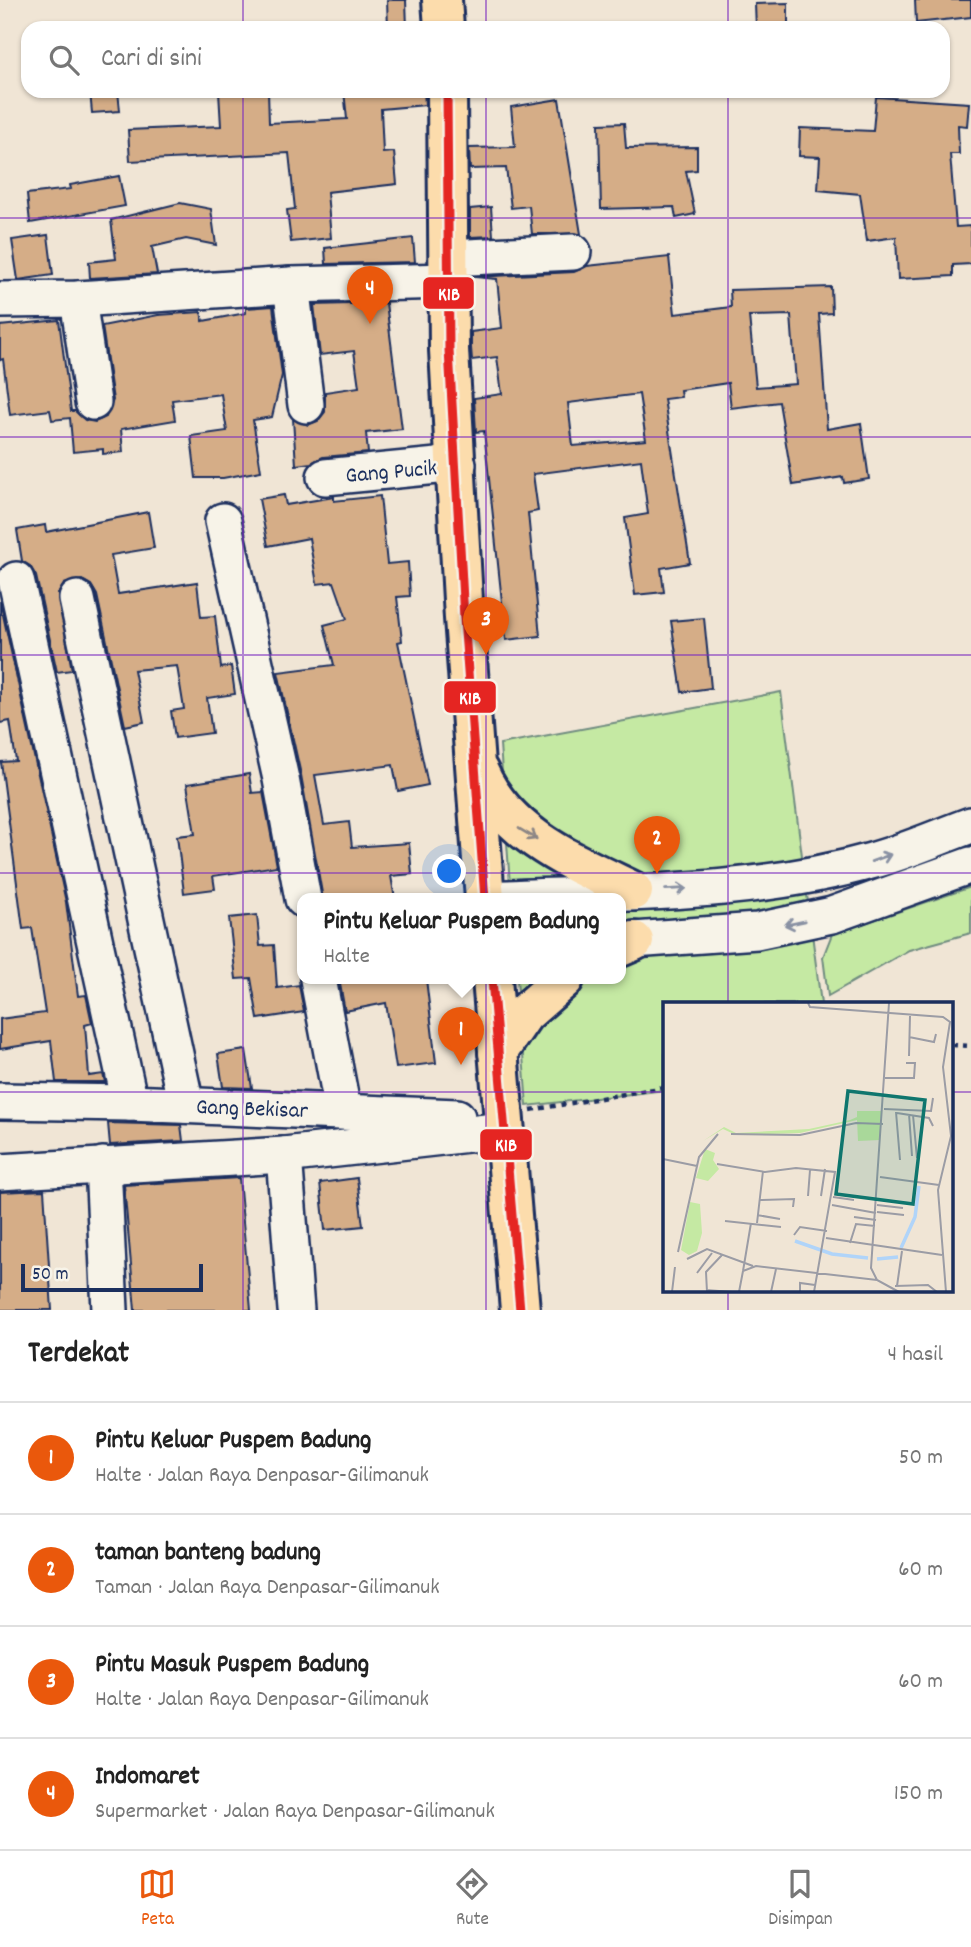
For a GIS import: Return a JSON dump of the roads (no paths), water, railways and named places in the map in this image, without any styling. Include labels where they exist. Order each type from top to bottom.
[{"type":"highway","points":[[442,0],[444,21]]},
{"type":"highway","points":[[447,98],[449,350],[458,464],[464,618],[485,893]]},
{"type":"highway","points":[[474,761],[489,795],[517,827],[582,866],[633,891]]},
{"type":"highway","points":[[492,984],[520,1310]]},
{"type":"highway","points":[[498,1052],[524,1014],[558,984]]},
{"type":"street","points":[[0,300],[78,299],[291,285],[449,269],[573,252]]},
{"type":"street","points":[[291,285],[306,405]]},
{"type":"street","points":[[78,299],[93,402]]},
{"type":"street","name":"Gang Pucik","points":[[325,477],[458,464]]},
{"type":"street","points":[[223,521],[281,779],[302,893]]},
{"type":"street","points":[[16,580],[130,1103]]},
{"type":"street","points":[[77,599],[186,1105]]},
{"type":"street","points":[[596,893],[718,887],[815,874],[872,861],[971,825]]},
{"type":"street","points":[[626,943],[726,935],[832,915],[971,864]]},
{"type":"street","points":[[718,887],[726,935]]},
{"type":"street","points":[[319,984],[343,1111]]},
{"type":"street","name":"Gang Bekisar","points":[[0,1101],[343,1111],[503,1122]]},
{"type":"street","points":[[0,1172],[284,1155],[503,1122]]},
{"type":"street","points":[[284,1155],[296,1310]]},
{"type":"street","points":[[103,1165],[110,1310]]},
{"type":"place","name":"Indomaret","points":[[370,324]]},
{"type":"place","name":"Pintu Masuk Puspem Badung","points":[[486,655]]},
{"type":"place","name":"taman banteng badung","points":[[657,874]]},
{"type":"place","name":"Pintu Keluar Puspem Badung","points":[[461,1065]]}]
